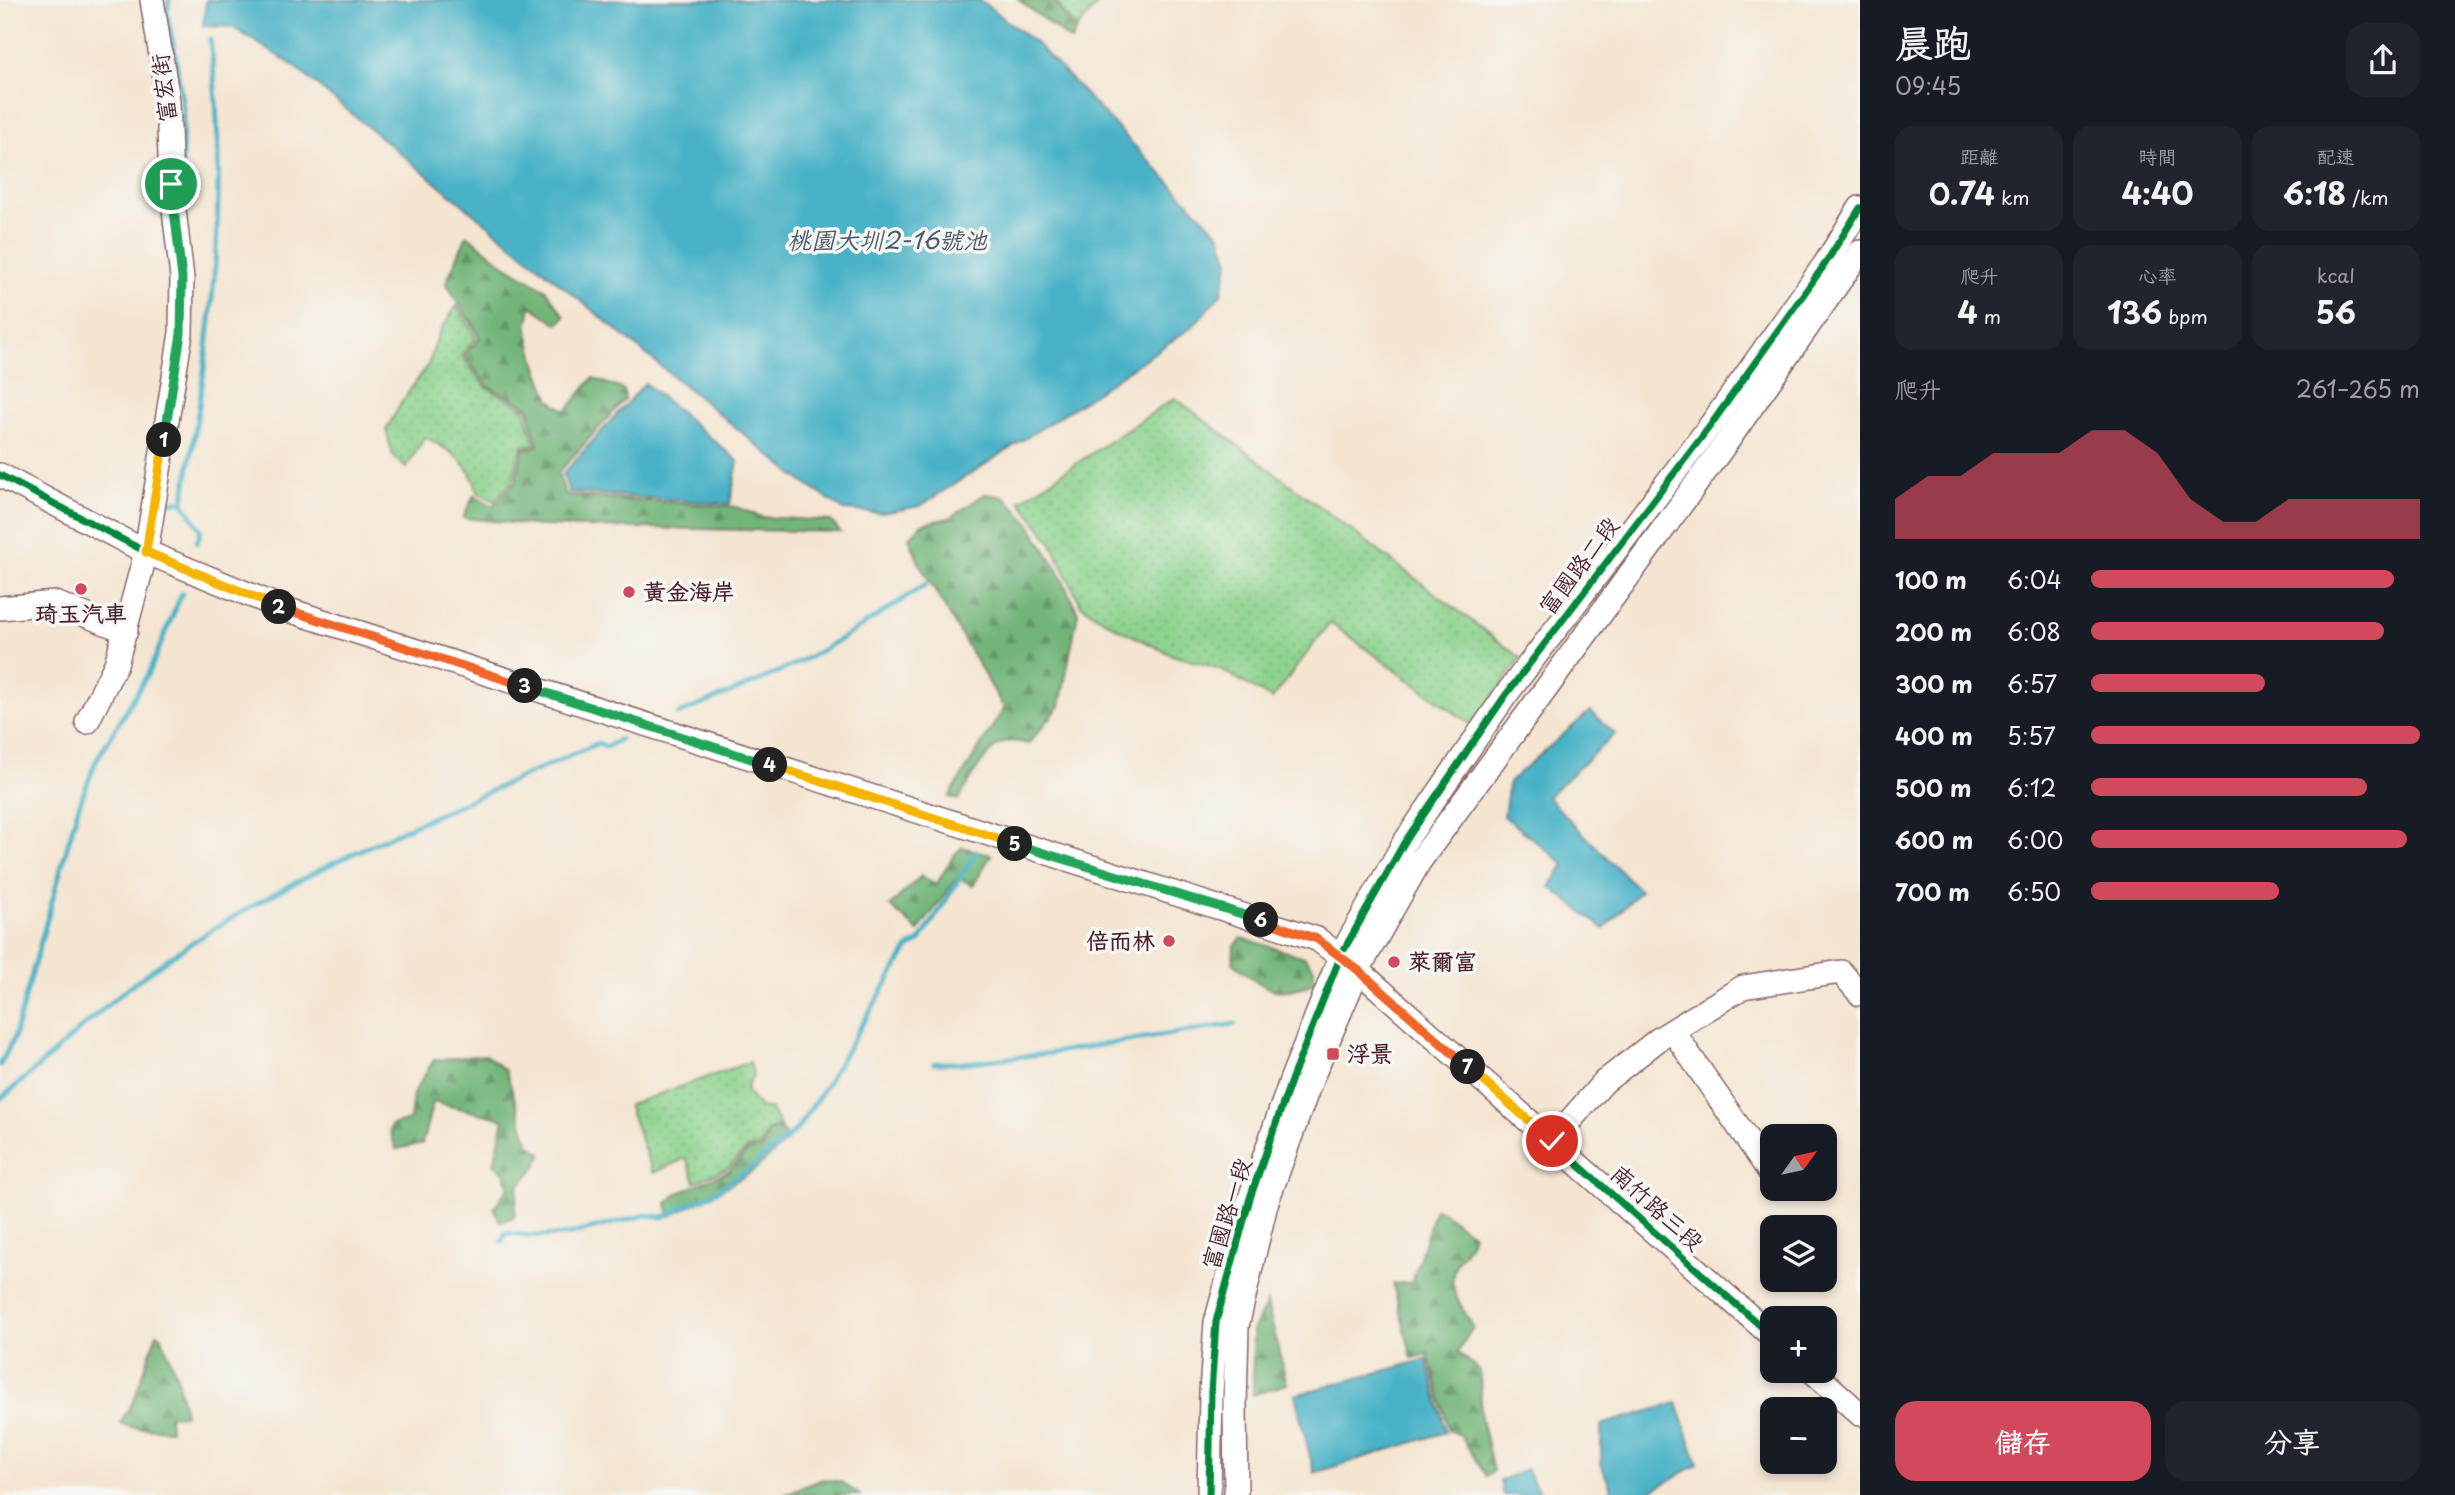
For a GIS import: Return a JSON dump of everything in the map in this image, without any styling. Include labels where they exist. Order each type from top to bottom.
[{"type":"street","name":"富宏街","points":[[88,722],[116,664],[146,552],[181,334],[182,278],[171,184],[168,101],[152,0]]},
{"type":"street","name":"富國路二段","points":[[1349,962],[1404,843],[1504,696],[1710,426],[1825,264],[1860,208]]},
{"type":"street","name":"富國路二段","points":[[1349,962],[1419,862],[1729,439],[1860,252]]},
{"type":"street","name":"南竹路三段","points":[[0,475],[146,552],[282,608],[1317,939],[1349,962],[1760,1325]]},
{"type":"street","points":[[0,608],[55,603],[126,631]]},
{"type":"street","name":"富國路一段","points":[[1209,1495],[1211,1392],[1216,1322],[1250,1198],[1292,1078],[1349,962]]},
{"type":"street","name":"富國路一段","points":[[1236,1495],[1237,1326],[1266,1205],[1311,1080],[1349,962]]},
{"type":"street","points":[[1552,1141],[1604,1082],[1673,1031],[1744,988],[1841,972],[1860,994]]},
{"type":"street","points":[[1673,1031],[1760,1158]]},
{"type":"street","points":[[1825,1383],[1860,1414]]},
{"type":"green space","points":[[1019,0],[1052,0],[1076,31],[1071,41]]},
{"type":"green space","points":[[1055,0],[1101,0],[1077,29]]},
{"type":"green space","points":[[467,235],[505,265],[546,290],[565,317],[558,324],[531,306],[527,328],[536,364],[550,400],[566,411],[593,378],[624,390],[625,399],[558,473],[566,495],[736,507],[762,517],[831,521],[840,532],[541,526],[463,518],[474,495],[493,506],[515,483],[524,448],[538,446],[527,406],[488,386],[464,355],[480,338],[446,283]]},
{"type":"green space","points":[[457,306],[476,338],[461,355],[486,387],[524,408],[535,444],[522,446],[512,482],[494,501],[478,492],[470,472],[459,458],[425,437],[406,468],[393,456],[386,430],[428,365],[439,333]]},
{"type":"green space","points":[[1175,398],[1521,658],[1472,725],[1330,623],[1272,699],[1220,669],[1172,655],[1115,627],[1081,605],[1051,542],[1020,501]]},
{"type":"green space","points":[[985,494],[1005,497],[1029,523],[1058,570],[1078,613],[1060,706],[1028,744],[1008,741],[991,751],[958,800],[949,797],[1004,708],[920,565],[909,538],[922,524],[949,518]]},
{"type":"green space","points":[[962,847],[991,855],[973,886],[958,877],[918,931],[890,906],[921,876],[936,885]]},
{"type":"green space","points":[[1242,938],[1304,957],[1314,968],[1314,983],[1279,991],[1262,985],[1233,963],[1234,947]]},
{"type":"green space","points":[[486,1055],[506,1071],[529,1144],[542,1153],[535,1168],[518,1187],[514,1217],[500,1222],[494,1208],[509,1186],[504,1172],[494,1164],[504,1119],[433,1102],[422,1144],[396,1149],[390,1131],[391,1125],[410,1120],[413,1094],[434,1060]]},
{"type":"green space","points":[[750,1062],[753,1075],[746,1090],[760,1108],[771,1109],[780,1126],[768,1130],[760,1146],[747,1149],[728,1168],[695,1182],[686,1158],[653,1173],[628,1105]]},
{"type":"green space","points":[[780,1128],[788,1140],[753,1171],[670,1216],[667,1203],[678,1193],[729,1171],[748,1151],[762,1148],[769,1132]]},
{"type":"green space","points":[[1435,1209],[1473,1235],[1456,1264],[1453,1281],[1457,1297],[1473,1327],[1458,1352],[1480,1371],[1481,1418],[1493,1471],[1486,1476],[1460,1435],[1449,1430],[1428,1354],[1412,1358],[1393,1284],[1412,1282]]},
{"type":"green space","points":[[1267,1303],[1287,1384],[1253,1395],[1253,1329]]},
{"type":"green space","points":[[157,1333],[161,1335],[177,1377],[185,1415],[169,1416],[170,1430],[130,1427],[120,1423],[134,1400]]},
{"type":"green space","points":[[823,1479],[841,1482],[860,1495],[781,1495]]},
{"type":"water","name":"桃園大圳2-16號池","points":[[206,0],[980,0],[1038,45],[1220,235],[1229,261],[1221,294],[1192,327],[1076,406],[920,506],[883,513],[844,510],[800,480],[291,64],[232,27],[203,26]]},
{"type":"water","points":[[645,383],[738,461],[730,504],[569,492],[563,474]]},
{"type":"water","points":[[1590,711],[1615,734],[1547,797],[1640,891],[1604,929],[1550,887],[1564,864],[1504,816],[1509,782]]},
{"type":"water","points":[[1427,1359],[1446,1432],[1314,1473],[1295,1395]]},
{"type":"water","points":[[1677,1403],[1698,1464],[1644,1495],[1613,1495],[1601,1463],[1601,1425]]},
{"type":"water","points":[[1526,1469],[1541,1495],[1503,1495],[1500,1481]]},
{"type":"waterway","points":[[169,0],[167,14],[183,109],[182,173]]},
{"type":"waterway","points":[[197,543],[201,530],[183,502],[209,329],[218,213],[216,97],[210,39]]},
{"type":"waterway","points":[[169,502],[183,502]]},
{"type":"waterway","points":[[678,714],[811,656],[855,631],[926,584]]},
{"type":"waterway","points":[[0,1065],[14,1038],[78,808],[96,761],[149,672],[182,593]]},
{"type":"waterway","points":[[0,1099],[126,989],[198,939],[252,906],[366,847],[598,743],[606,747],[620,739]]},
{"type":"waterway","points":[[502,1241],[505,1233],[567,1235],[646,1215],[663,1217],[712,1194],[752,1168],[797,1129],[908,948],[920,941],[977,851]]},
{"type":"waterway","points":[[934,1063],[963,1063],[1044,1054],[1235,1024]]},
{"type":"cycle path","points":[[1209,1495],[1211,1392],[1216,1322],[1250,1198],[1292,1078],[1341,955],[1404,843],[1505,696],[1710,426],[1825,264],[1860,208]]},
{"type":"cycle path","points":[[0,475],[146,552],[282,608],[1317,939],[1358,970],[1760,1326]]},
{"type":"place","name":"琦玉汽車","points":[[81,589]]},
{"type":"place","name":"黃金海岸","points":[[629,592]]},
{"type":"place","name":"倍而林","points":[[1169,941]]},
{"type":"place","name":"萊爾富","points":[[1394,962]]},
{"type":"place","name":"浮景","points":[[1333,1054]]},
{"type":"route","points":[[171,184],[182,278],[181,334],[146,552],[282,608],[1317,939],[1358,970],[1552,1141]]}]
